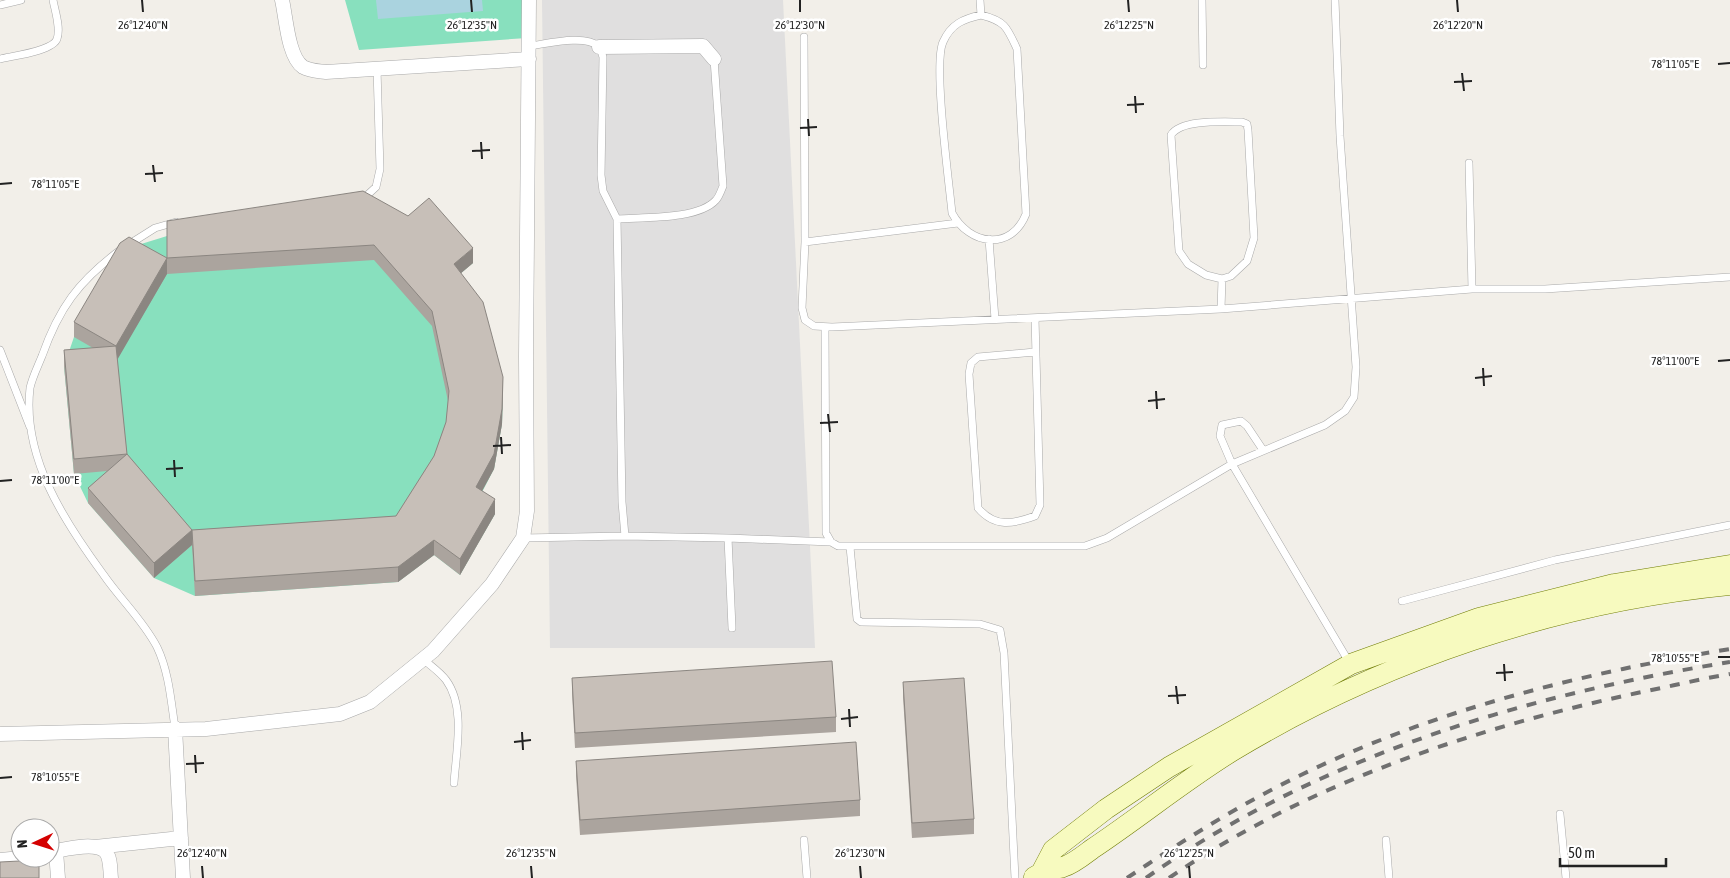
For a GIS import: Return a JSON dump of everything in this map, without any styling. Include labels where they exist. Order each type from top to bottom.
[{"type":"street","points":[[282,0],[293,55],[302,66],[326,72],[377,69],[529,53]]},
{"type":"street","points":[[0,734],[175,728],[206,729],[340,714],[370,702],[424,659],[492,584],[523,538],[527,511],[526,357],[529,0]]},
{"type":"street","points":[[599,47],[703,46],[714,59]]},
{"type":"street","points":[[1038,875],[1054,850],[1106,809],[1169,767],[1351,664],[1479,618],[1614,584],[1730,565]]},
{"type":"street","points":[[1038,875],[1064,867],[1234,750],[1280,724],[1364,682],[1431,655],[1587,607],[1730,585]]},
{"type":"street","points":[[175,728],[183,878]]},
{"type":"street","points":[[60,850],[74,847],[95,847],[180,838]]},
{"type":"street","points":[[95,847],[105,851],[109,860],[111,878]]},
{"type":"lane","points":[[0,5],[21,0]]},
{"type":"lane","points":[[0,60],[49,47],[57,40],[58,31],[53,0]]},
{"type":"lane","points":[[980,0],[981,15]]},
{"type":"lane","points":[[1202,0],[1203,65]]},
{"type":"lane","points":[[523,538],[625,536],[728,538],[831,542],[838,546],[850,547],[1085,546],[1107,538],[1232,464],[1325,425],[1345,411],[1354,397],[1356,367],[1340,136],[1335,0]]},
{"type":"lane","points":[[981,15],[1000,20],[1009,31],[1017,49],[1026,214],[1021,226],[1013,234],[1000,240],[968,233],[958,223],[952,213],[940,82],[942,43],[953,27],[962,19],[981,15]]},
{"type":"lane","points":[[804,38],[805,242],[802,308],[805,320],[814,326],[995,320],[1221,309],[1472,289],[1545,289],[1730,277]]},
{"type":"lane","points":[[529,53],[579,40],[599,47],[603,57],[601,175],[603,191],[618,219],[622,502],[625,536]]},
{"type":"lane","points":[[618,219],[686,214],[704,208],[716,200],[723,186],[714,59]]},
{"type":"lane","points":[[355,202],[370,194],[376,187],[380,169],[377,69]]},
{"type":"lane","points":[[1242,122],[1247,124],[1254,238],[1247,261],[1231,276],[1222,279],[1206,276],[1188,264],[1179,251],[1171,135],[1179,126],[1242,122]]},
{"type":"lane","points":[[1469,163],[1472,289]]},
{"type":"lane","points":[[31,430],[30,387],[60,312],[76,290],[100,266],[131,243],[155,228],[185,221]]},
{"type":"lane","points":[[805,242],[958,223]]},
{"type":"lane","points":[[989,239],[995,320]]},
{"type":"lane","points":[[1221,309],[1222,279]]},
{"type":"lane","points":[[1035,318],[1036,352],[1040,505],[1035,516],[1023,520],[998,523],[986,518],[978,508],[968,374],[971,363],[978,357],[1036,352]]},
{"type":"lane","points":[[825,327],[826,533],[831,542]]},
{"type":"lane","points":[[0,350],[31,430],[37,458],[49,491],[103,574],[142,622],[157,648],[168,683],[175,728]]},
{"type":"lane","points":[[1263,450],[1247,426],[1241,421],[1222,425],[1220,436],[1232,464],[1351,664]]},
{"type":"lane","points":[[1402,600],[1555,560],[1730,525]]},
{"type":"lane","points":[[728,538],[732,628]]},
{"type":"lane","points":[[850,547],[857,619],[861,622],[980,624],[1000,630],[1004,653],[1015,878]]},
{"type":"lane","points":[[424,659],[447,681],[455,701],[458,721],[454,783]]},
{"type":"lane","points":[[1560,814],[1566,878]]},
{"type":"lane","points":[[804,840],[807,878]]},
{"type":"lane","points":[[1386,840],[1389,878]]},
{"type":"shaded area","points":[[542,0],[783,0],[815,648],[550,648]]},
{"type":"green space","points":[[345,0],[523,0],[527,38],[359,50]]},
{"type":"green space","points":[[167,236],[473,263],[454,279],[483,317],[503,393],[502,424],[494,469],[477,502],[495,514],[460,575],[434,555],[398,582],[195,596],[154,578],[88,503],[74,474],[64,366],[74,337],[125,249]]},
{"type":"water","points":[[376,0],[482,0],[483,11],[378,19]]},
{"type":"building","points":[[363,191],[408,216],[429,198],[473,248],[454,264],[483,302],[503,377],[502,409],[494,454],[476,487],[495,499],[460,559],[434,540],[398,567],[195,581],[192,530],[396,516],[434,456],[446,422],[449,391],[432,311],[374,245],[167,258],[167,221]]},
{"type":"building","points":[[129,237],[167,258],[116,346],[74,322],[120,243]]},
{"type":"building","points":[[116,346],[127,454],[74,459],[64,350]]},
{"type":"building","points":[[127,454],[192,530],[154,563],[88,488]]},
{"type":"building","points":[[832,661],[836,717],[575,733],[572,678]]},
{"type":"building","points":[[964,678],[974,819],[912,823],[903,682]]},
{"type":"building","points":[[856,742],[860,800],[580,820],[576,761]]},
{"type":"building","points":[[10,861],[10,868],[39,868],[39,878],[0,878],[0,862]]},
{"type":"railway","points":[[1127,878],[1192,836],[1258,797],[1303,774],[1406,730],[1458,712],[1566,682],[1730,649]]},
{"type":"railway","points":[[1146,878],[1212,835],[1281,798],[1352,765],[1425,737],[1500,713],[1576,693],[1730,662]]},
{"type":"railway","points":[[1169,878],[1222,844],[1278,814],[1335,787],[1394,763],[1515,723],[1637,693],[1730,674]]}]
